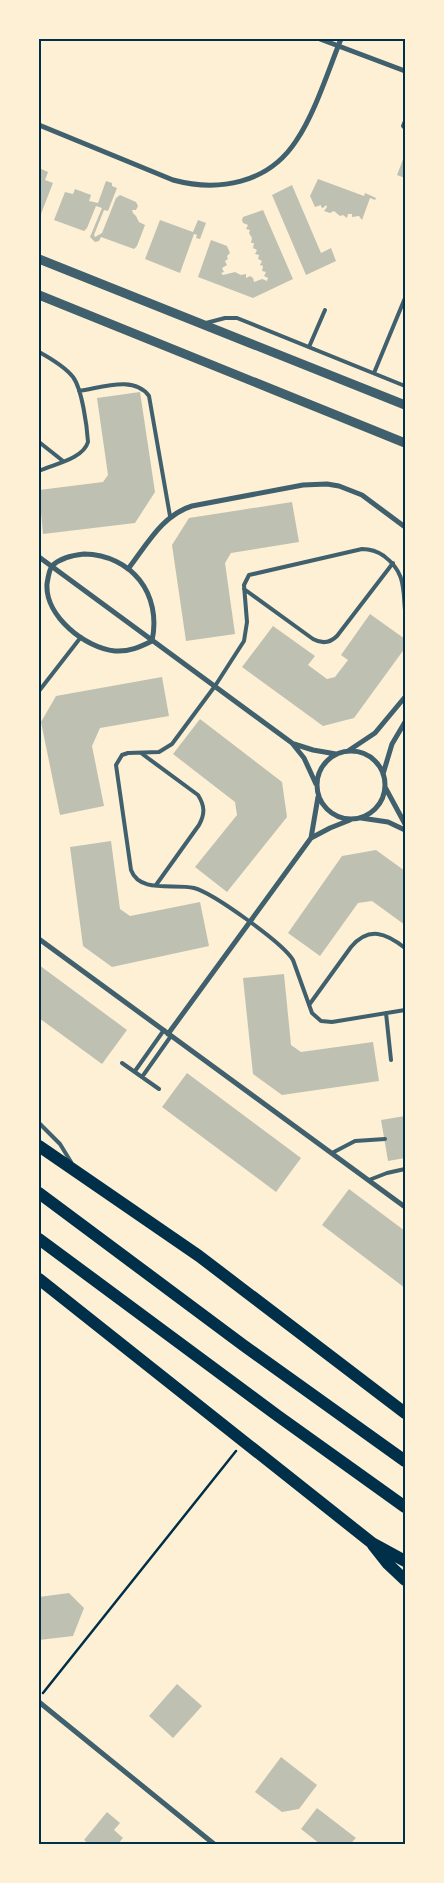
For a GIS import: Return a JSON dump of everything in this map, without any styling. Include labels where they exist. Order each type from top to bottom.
[{"type":"highway","points":[[39,1146],[199,1256],[405,1413]]},
{"type":"highway","points":[[39,1193],[243,1345],[405,1460]]},
{"type":"highway","points":[[39,1239],[405,1507]]},
{"type":"highway","points":[[39,1279],[372,1543],[405,1561]]},
{"type":"highway","points":[[372,1543],[388,1564],[405,1580]]},
{"type":"street","points":[[320,39],[405,71]]},
{"type":"street","points":[[39,125],[173,180],[192,185],[231,184],[249,179],[267,170],[282,158],[295,143],[305,126],[341,39]]},
{"type":"street","points":[[39,259],[405,406]]},
{"type":"street","points":[[39,295],[405,443]]},
{"type":"street","points":[[128,569],[170,516],[184,508],[303,485],[327,484],[340,486],[362,495],[405,527]]},
{"type":"street","points":[[96,554],[113,560],[128,569],[138,578],[152,601],[155,628],[152,641],[128,651],[116,651],[104,649],[81,637],[61,620],[49,600],[48,583],[52,566],[72,556],[96,554]]},
{"type":"street","points":[[39,557],[292,743],[304,758],[316,784],[321,803],[333,815],[350,820]]},
{"type":"street","points":[[292,743],[313,750],[336,754],[348,751],[375,733],[405,697]]},
{"type":"street","points":[[383,775],[392,744],[405,722]]},
{"type":"street","points":[[348,751],[357,752],[373,760],[383,775],[385,786],[405,824]]},
{"type":"street","points":[[316,784],[322,766],[336,754]]},
{"type":"street","points":[[168,1033],[311,838],[330,828],[370,813],[378,806],[385,786]]},
{"type":"street","points":[[311,838],[318,795]]},
{"type":"street","points":[[360,818],[388,822],[405,830]]},
{"type":"street","points":[[39,939],[405,1207]]},
{"type":"street","points":[[40,1705],[214,1844]]},
{"type":"lane","points":[[405,121],[403,126],[405,128]]},
{"type":"lane","points":[[374,373],[405,298]]},
{"type":"lane","points":[[309,347],[325,310]]},
{"type":"lane","points":[[203,325],[225,318],[237,318],[405,386]]},
{"type":"lane","points":[[39,352],[72,376],[79,391],[88,442],[79,455],[39,471]]},
{"type":"lane","points":[[79,391],[133,384],[145,390],[149,396],[170,516]]},
{"type":"lane","points":[[39,442],[63,461]]},
{"type":"lane","points":[[405,610],[401,577],[393,563],[379,552],[362,549],[253,573],[245,581],[247,622],[244,641],[215,686],[172,744],[159,752],[128,753],[122,755],[116,765],[131,870],[142,883],[186,887],[204,892],[289,953],[316,1018],[326,1022],[405,1010]]},
{"type":"lane","points":[[244,589],[313,639],[329,642],[338,636],[393,563]]},
{"type":"lane","points":[[39,691],[81,637]]},
{"type":"lane","points":[[140,753],[198,795],[204,810],[199,825],[156,885]]},
{"type":"lane","points":[[309,1005],[356,940],[364,936],[380,934],[389,936],[405,948]]},
{"type":"lane","points":[[386,1013],[391,1060]]},
{"type":"lane","points":[[134,1071],[168,1033]]},
{"type":"lane","points":[[142,1077],[168,1033]]},
{"type":"lane","points":[[122,1062],[160,1089]]},
{"type":"lane","points":[[39,1122],[60,1144],[76,1171]]},
{"type":"lane","points":[[332,1153],[355,1141],[385,1139]]},
{"type":"lane","points":[[369,1180],[405,1169]]},
{"type":"path","points":[[39,794],[39,800]]},
{"type":"path","points":[[39,1698],[244,1442]]},
{"type":"building","points":[[405,154],[405,178],[397,175]]},
{"type":"building","points":[[39,168],[48,172],[45,180],[53,183],[39,219]]},
{"type":"building","points":[[318,179],[364,196],[365,193],[376,198],[375,200],[370,198],[362,220],[359,216],[352,217],[352,214],[348,214],[347,218],[343,215],[340,216],[334,211],[330,213],[324,211],[327,207],[326,205],[323,208],[321,205],[315,207],[310,196]]},
{"type":"building","points":[[106,181],[112,183],[112,186],[117,188],[108,211],[104,210],[94,235],[95,237],[102,233],[116,198],[120,195],[136,202],[138,206],[136,210],[132,210],[133,213],[139,222],[145,225],[134,249],[101,237],[99,241],[95,242],[90,237],[102,208],[96,206],[84,231],[54,220],[65,192],[73,194],[75,189],[91,195],[89,201],[98,203]]},
{"type":"building","points":[[292,185],[321,253],[331,248],[336,261],[306,275],[272,195]]},
{"type":"building","points":[[263,210],[293,279],[253,298],[198,277],[211,240],[227,246],[230,253],[225,261],[227,265],[222,268],[224,272],[221,273],[223,275],[235,272],[241,275],[246,274],[246,278],[250,276],[254,282],[262,279],[267,281],[268,278],[264,276],[266,272],[262,271],[263,266],[260,265],[262,261],[258,259],[259,255],[255,254],[257,250],[253,248],[254,243],[251,243],[250,230],[246,229],[248,225],[243,223],[242,220],[243,217]]},
{"type":"building","points":[[160,220],[193,232],[198,220],[206,223],[200,239],[196,238],[197,235],[194,234],[180,273],[145,259]]},
{"type":"building","points":[[140,392],[155,492],[135,523],[43,534],[39,490],[103,482],[108,475],[97,398]]},
{"type":"building","points":[[292,502],[299,542],[231,553],[225,563],[235,634],[186,641],[172,545],[189,518]]},
{"type":"building","points":[[370,614],[405,639],[405,648],[354,718],[323,726],[242,667],[273,626],[315,656],[308,665],[327,679],[335,677],[348,660],[341,655]]},
{"type":"building","points":[[162,677],[169,716],[100,728],[92,746],[104,806],[60,815],[41,722],[56,696]]},
{"type":"building","points":[[200,719],[282,782],[287,817],[227,892],[195,867],[237,815],[235,802],[173,754]]},
{"type":"building","points":[[111,841],[120,909],[130,916],[200,902],[209,946],[112,967],[83,946],[70,847]]},
{"type":"building","points":[[376,850],[405,871],[405,925],[372,901],[358,903],[320,956],[288,933],[342,856]]},
{"type":"building","points":[[39,965],[127,1030],[102,1064],[39,1018]]},
{"type":"building","points":[[284,974],[291,1045],[301,1052],[373,1042],[379,1081],[282,1095],[253,1074],[243,978]]},
{"type":"building","points":[[187,1073],[301,1158],[276,1192],[162,1107]]},
{"type":"building","points":[[405,1116],[405,1158],[388,1161],[381,1120]]},
{"type":"building","points":[[349,1189],[405,1231],[405,1288],[322,1225]]},
{"type":"building","points":[[69,1593],[84,1608],[73,1636],[39,1640],[39,1597]]},
{"type":"building","points":[[177,1684],[202,1706],[173,1738],[149,1716]]},
{"type":"building","points":[[281,1757],[317,1785],[299,1809],[282,1812],[255,1792]]},
{"type":"building","points":[[317,1808],[356,1838],[350,1844],[320,1844],[301,1829]]},
{"type":"building","points":[[107,1812],[120,1823],[114,1830],[123,1838],[118,1844],[89,1844],[84,1840]]}]
